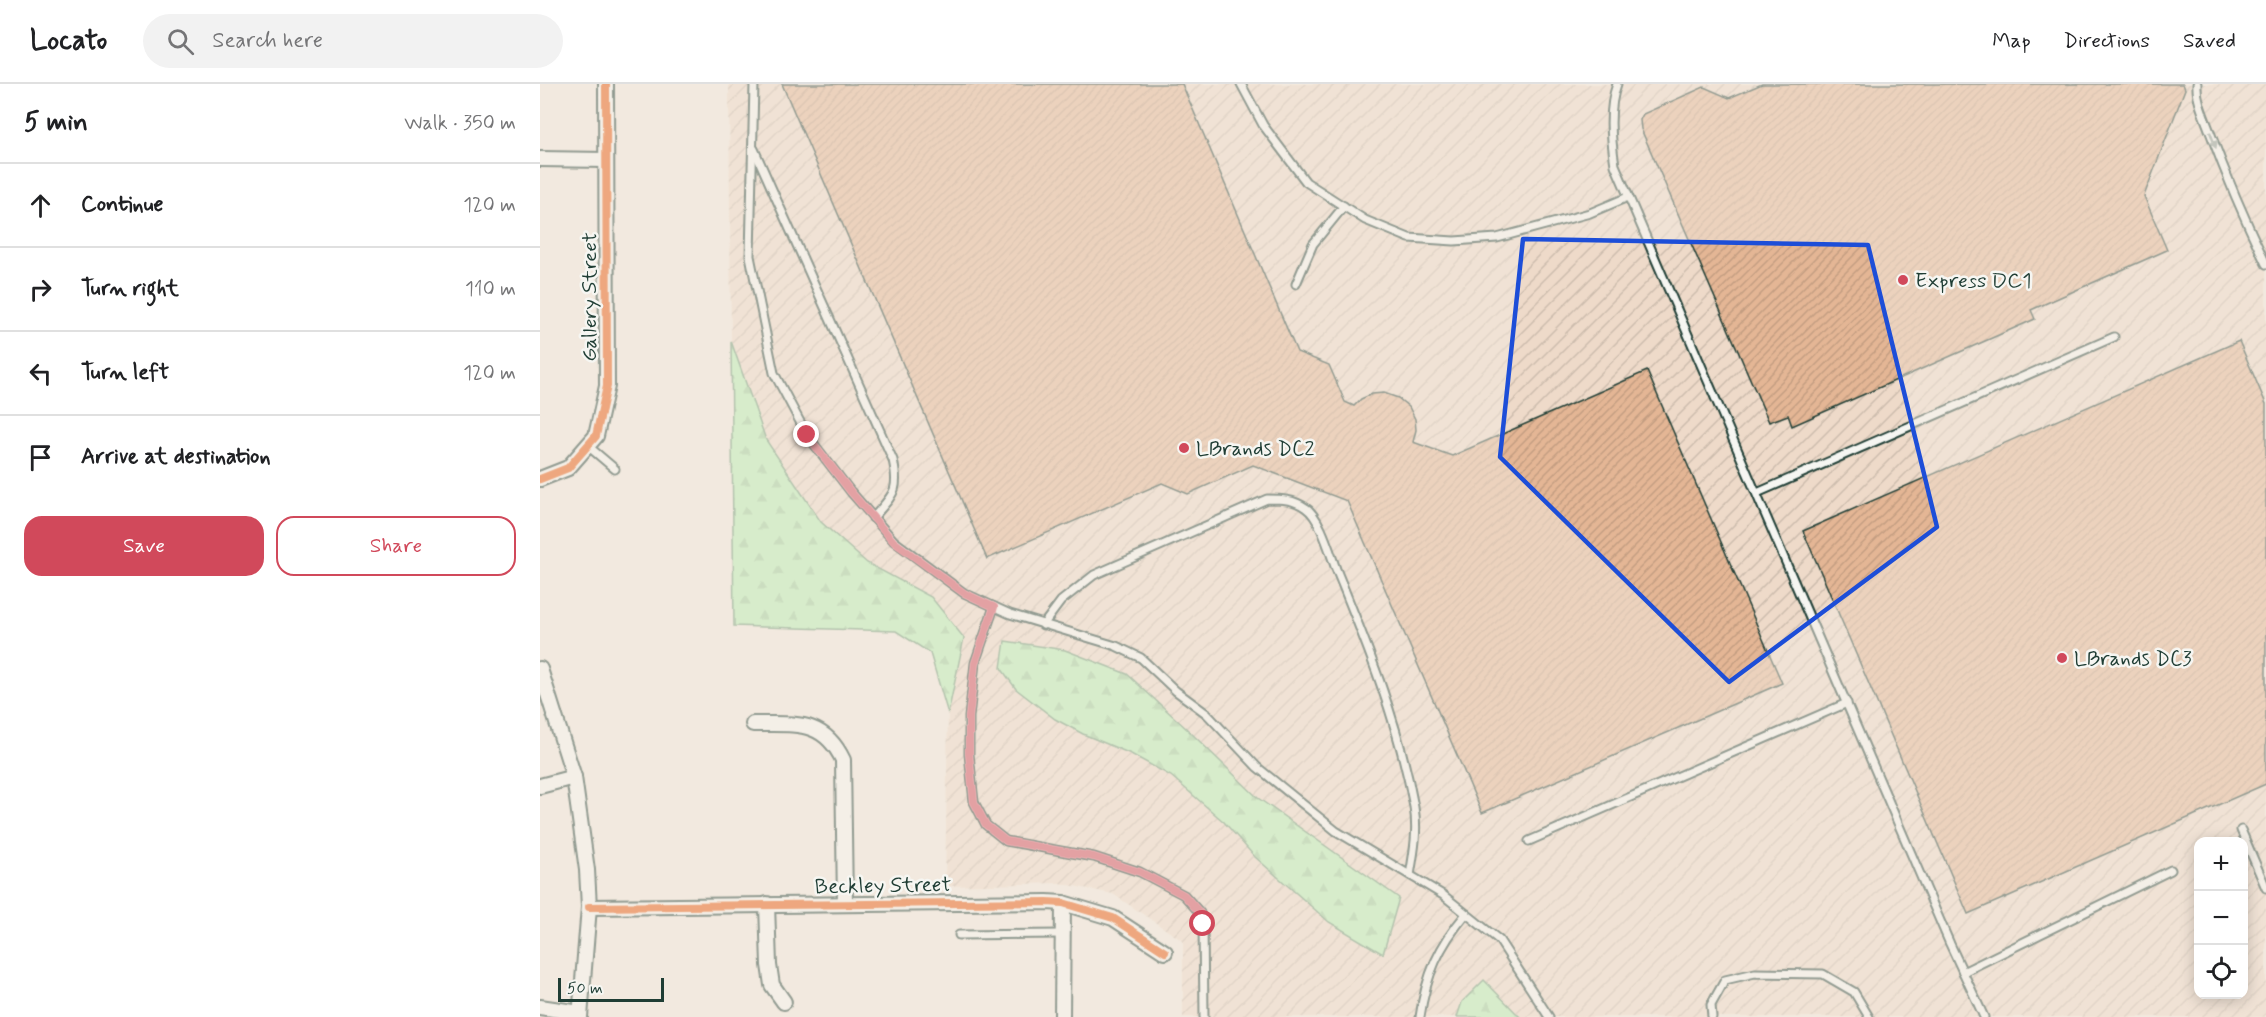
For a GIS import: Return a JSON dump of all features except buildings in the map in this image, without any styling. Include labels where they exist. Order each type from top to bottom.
[{"type":"street","name":"Gallery Street","points":[[540,479],[568,468],[596,436],[607,386],[606,84]]},
{"type":"street","points":[[540,159],[606,160]]},
{"type":"street","points":[[540,669],[574,777],[589,907],[580,1015],[540,1007]]},
{"type":"street","points":[[753,723],[803,725],[823,732],[835,745],[843,760],[845,904]]},
{"type":"street","points":[[540,786],[574,777]]},
{"type":"street","points":[[1062,1017],[1063,903]]},
{"type":"street","name":"Beckley Street","points":[[589,907],[1063,903],[1113,918],[1165,952]]},
{"type":"street","points":[[767,904],[772,985],[784,1002]]},
{"type":"lane","points":[[754,84],[750,256],[774,373],[807,435],[873,518],[894,542],[964,593],[1043,625],[1116,646],[1141,658],[1176,691],[1207,714],[1257,767],[1336,831],[1443,895],[1499,940],[1549,1017]]},
{"type":"lane","points":[[1241,84],[1263,125],[1306,182],[1365,220],[1409,238],[1454,241],[1497,238],[1590,213],[1628,196]]},
{"type":"lane","points":[[1617,84],[1613,95],[1611,138],[1615,165],[1984,1017]]},
{"type":"lane","points":[[2197,84],[2196,90],[2204,116],[2233,195],[2266,264]]},
{"type":"lane","points":[[753,147],[894,460],[897,479],[892,494],[873,518]]},
{"type":"lane","points":[[1296,284],[1313,244],[1344,206]]},
{"type":"lane","points":[[1756,493],[2114,337]]},
{"type":"lane","points":[[588,446],[615,469]]},
{"type":"lane","points":[[1043,625],[1061,601],[1094,575],[1267,499],[1289,500],[1308,509],[1318,524],[1377,667],[1394,722],[1414,809],[1416,838],[1410,875]]},
{"type":"lane","points":[[994,607],[975,663],[969,717],[969,754],[974,802],[978,810],[986,825],[1006,841],[1094,857],[1140,872],[1184,895],[1200,913],[1203,924],[1204,1017]]},
{"type":"lane","points":[[1529,841],[1847,703]]},
{"type":"lane","points":[[2241,830],[2266,888]]},
{"type":"lane","points":[[1963,972],[2171,870]]},
{"type":"lane","points":[[1420,1017],[1435,960],[1446,938],[1466,914]]},
{"type":"lane","points":[[959,935],[1062,934]]},
{"type":"lane","points":[[1712,1017],[1712,1005],[1725,980],[1755,973],[1767,973],[1823,974],[1854,992],[1869,1017]]},
{"type":"highlighted area","points":[[1523,239],[1868,245],[1937,527],[1729,682],[1500,457]]},
{"type":"shaded area","points":[[729,84],[2266,84],[2266,1017],[1521,1017],[1484,981],[1462,1002],[1457,1017],[1183,1017],[1183,941],[1113,894],[1059,883],[945,886],[948,714],[964,638],[931,597],[867,563],[821,522],[766,440],[731,341]]},
{"type":"green space","points":[[731,341],[766,440],[821,522],[867,563],[931,597],[964,638],[948,714],[930,653],[896,631],[734,626]]},
{"type":"green space","points":[[1005,641],[1065,650],[1127,674],[1258,798],[1399,898],[1383,954],[1329,922],[1255,857],[1224,822],[1171,776],[1131,754],[1083,734],[1055,719],[1016,689],[1001,668]]},
{"type":"green space","points":[[1484,980],[1520,1017],[1457,1017],[1462,1002]]},
{"type":"cycle path","points":[[540,479],[568,468],[596,436],[607,386],[606,84]]},
{"type":"cycle path","points":[[589,907],[1063,903],[1113,918],[1165,952]]},
{"type":"place","name":"Express DC1","points":[[1903,280]]},
{"type":"place","name":"LBrands DC2","points":[[1184,448]]},
{"type":"place","name":"LBrands DC3","points":[[2062,658]]},
{"type":"route","points":[[807,435],[851,492],[894,542],[964,593],[994,607],[975,663],[969,717],[969,754],[974,802],[986,825],[1006,841],[1094,857],[1140,872],[1184,895],[1200,913],[1203,924]]}]
